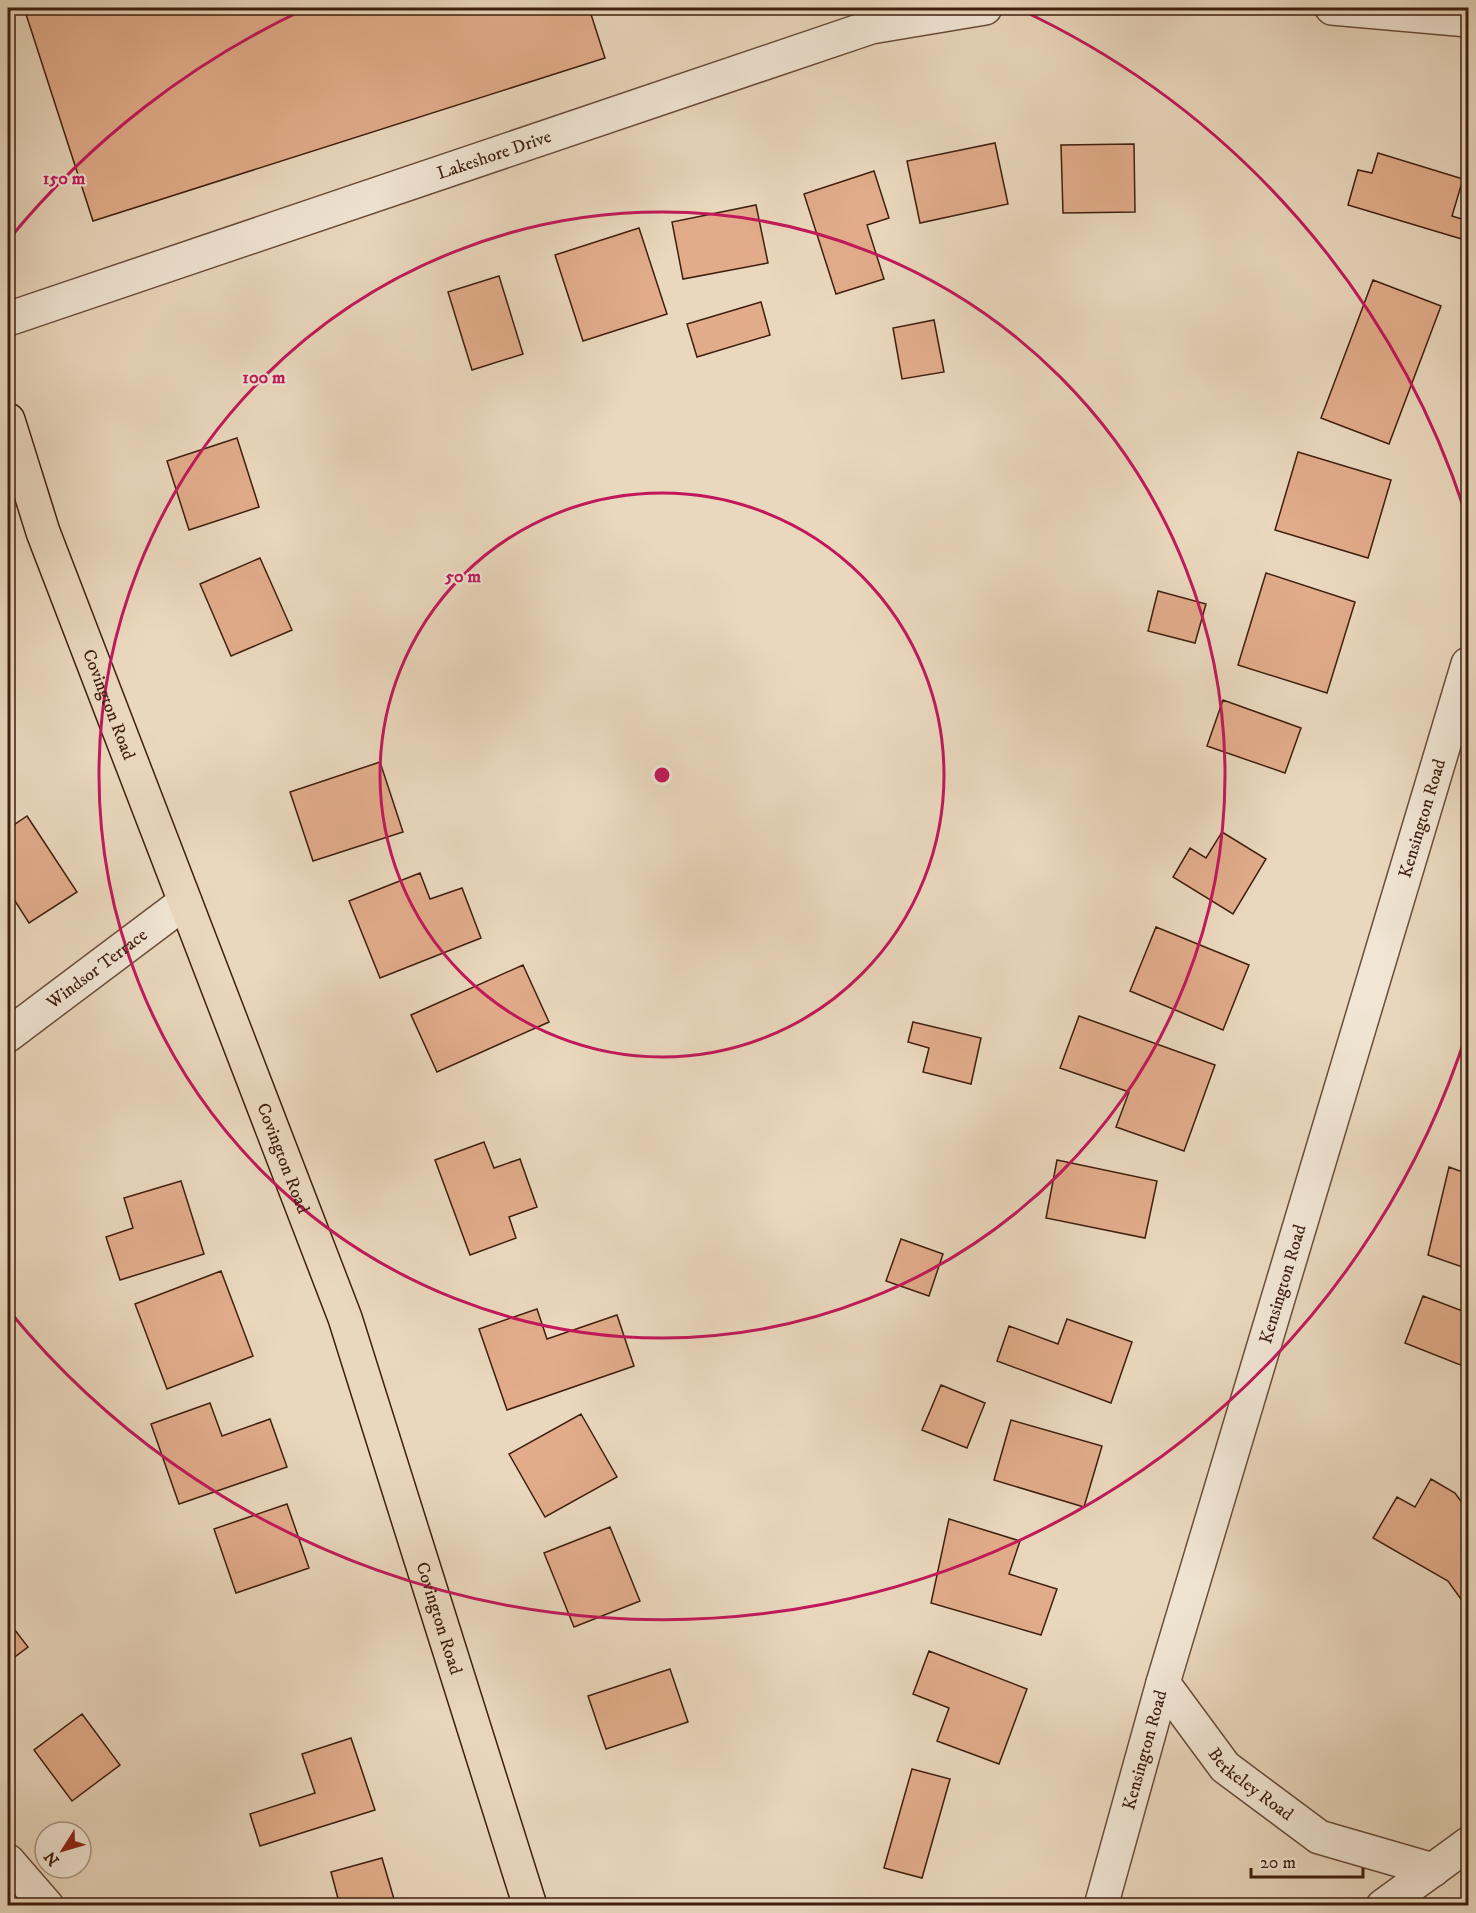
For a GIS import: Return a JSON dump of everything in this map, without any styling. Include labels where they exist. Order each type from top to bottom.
[{"type":"main road","name":"Covington Road","points":[[8,420],[17,478],[43,532],[345,1318],[530,1905]]},
{"type":"street","name":"Lakeshore Drive","points":[[8,319],[845,24],[871,27],[985,8]]},
{"type":"street","points":[[1332,8],[1468,21]]},
{"type":"street","name":"Kensington Road","points":[[1101,1905],[1163,1683],[1468,664]]},
{"type":"street","name":"Windsor Terrace","points":[[8,1035],[185,902]]},
{"type":"street","name":"Berkeley Road","points":[[1163,1683],[1225,1767],[1319,1837],[1434,1870]]},
{"type":"street","points":[[1383,1905],[1468,1844]]},
{"type":"street","points":[[8,1861],[47,1905]]},
{"type":"building","points":[[24,8],[589,8],[605,58],[93,221]]},
{"type":"building","points":[[995,143],[1008,204],[920,223],[907,161]]},
{"type":"building","points":[[1134,144],[1135,212],[1063,213],[1061,145]]},
{"type":"building","points":[[1378,153],[1463,179],[1452,216],[1468,221],[1465,240],[1348,205],[1358,170],[1372,173]]},
{"type":"building","points":[[874,171],[889,218],[867,225],[884,279],[836,294],[804,194]]},
{"type":"building","points":[[756,205],[768,263],[683,279],[672,222]]},
{"type":"building","points":[[639,228],[667,314],[583,341],[555,255]]},
{"type":"building","points":[[499,276],[523,354],[472,370],[448,292]]},
{"type":"building","points":[[1373,280],[1441,306],[1389,444],[1321,418]]},
{"type":"building","points":[[761,302],[770,335],[697,357],[687,324]]},
{"type":"building","points":[[934,320],[944,372],[902,379],[893,328]]},
{"type":"building","points":[[237,438],[259,507],[189,530],[167,461]]},
{"type":"building","points":[[1298,452],[1391,480],[1368,558],[1275,530]]},
{"type":"building","points":[[260,558],[292,630],[231,656],[200,584]]},
{"type":"building","points":[[1266,573],[1355,602],[1327,693],[1238,665]]},
{"type":"building","points":[[1158,591],[1206,604],[1195,643],[1148,631]]},
{"type":"building","points":[[1223,700],[1301,728],[1285,773],[1207,746]]},
{"type":"building","points":[[380,762],[403,832],[313,861],[290,792]]},
{"type":"building","points":[[27,816],[77,892],[29,923],[8,890],[8,829]]},
{"type":"building","points":[[1222,832],[1266,859],[1233,914],[1173,877],[1190,848],[1206,858]]},
{"type":"building","points":[[420,873],[430,899],[462,888],[481,938],[380,978],[349,901]]},
{"type":"building","points":[[1156,927],[1249,965],[1223,1030],[1130,991]]},
{"type":"building","points":[[523,965],[549,1022],[437,1072],[411,1015]]},
{"type":"building","points":[[1079,1016],[1215,1065],[1184,1151],[1116,1127],[1129,1092],[1060,1068]]},
{"type":"building","points":[[913,1022],[981,1038],[971,1084],[923,1072],[929,1048],[908,1042]]},
{"type":"building","points":[[484,1142],[494,1168],[520,1159],[537,1207],[509,1217],[516,1238],[470,1255],[435,1160]]},
{"type":"building","points":[[1057,1160],[1157,1181],[1145,1238],[1046,1218]]},
{"type":"building","points":[[1449,1167],[1468,1174],[1468,1269],[1428,1255]]},
{"type":"building","points":[[181,1181],[204,1254],[120,1280],[106,1237],[133,1228],[124,1198]]},
{"type":"building","points":[[901,1239],[943,1254],[929,1296],[886,1281]]},
{"type":"building","points":[[221,1271],[253,1356],[167,1389],[135,1304]]},
{"type":"building","points":[[1423,1296],[1468,1313],[1468,1368],[1405,1343]]},
{"type":"building","points":[[537,1309],[547,1339],[617,1315],[634,1366],[507,1410],[479,1329]]},
{"type":"building","points":[[1067,1319],[1132,1342],[1111,1403],[997,1361],[1009,1326],[1058,1344]]},
{"type":"building","points":[[941,1385],[985,1403],[967,1448],[922,1430]]},
{"type":"building","points":[[210,1403],[222,1436],[270,1419],[287,1467],[179,1504],[151,1424]]},
{"type":"building","points":[[581,1414],[617,1477],[545,1517],[509,1454]]},
{"type":"building","points":[[1011,1420],[1102,1446],[1084,1507],[994,1480]]},
{"type":"building","points":[[1431,1479],[1455,1493],[1468,1511],[1468,1609],[1448,1581],[1373,1538],[1397,1497],[1415,1507]]},
{"type":"building","points":[[287,1504],[309,1568],[236,1593],[214,1529]]},
{"type":"building","points":[[949,1519],[1020,1541],[1009,1574],[1057,1589],[1041,1635],[931,1603]]},
{"type":"building","points":[[610,1527],[640,1601],[574,1627],[544,1553]]},
{"type":"building","points":[[8,1621],[28,1647],[8,1662]]},
{"type":"building","points":[[929,1651],[1027,1689],[999,1764],[937,1741],[949,1708],[913,1694]]},
{"type":"building","points":[[670,1669],[688,1722],[606,1749],[588,1696]]},
{"type":"building","points":[[82,1714],[120,1765],[72,1801],[34,1750]]},
{"type":"building","points":[[351,1738],[375,1810],[260,1846],[250,1814],[315,1793],[302,1754]]},
{"type":"building","points":[[912,1769],[950,1779],[922,1878],[884,1868]]},
{"type":"building","points":[[382,1858],[396,1906],[340,1906],[331,1872]]}]
